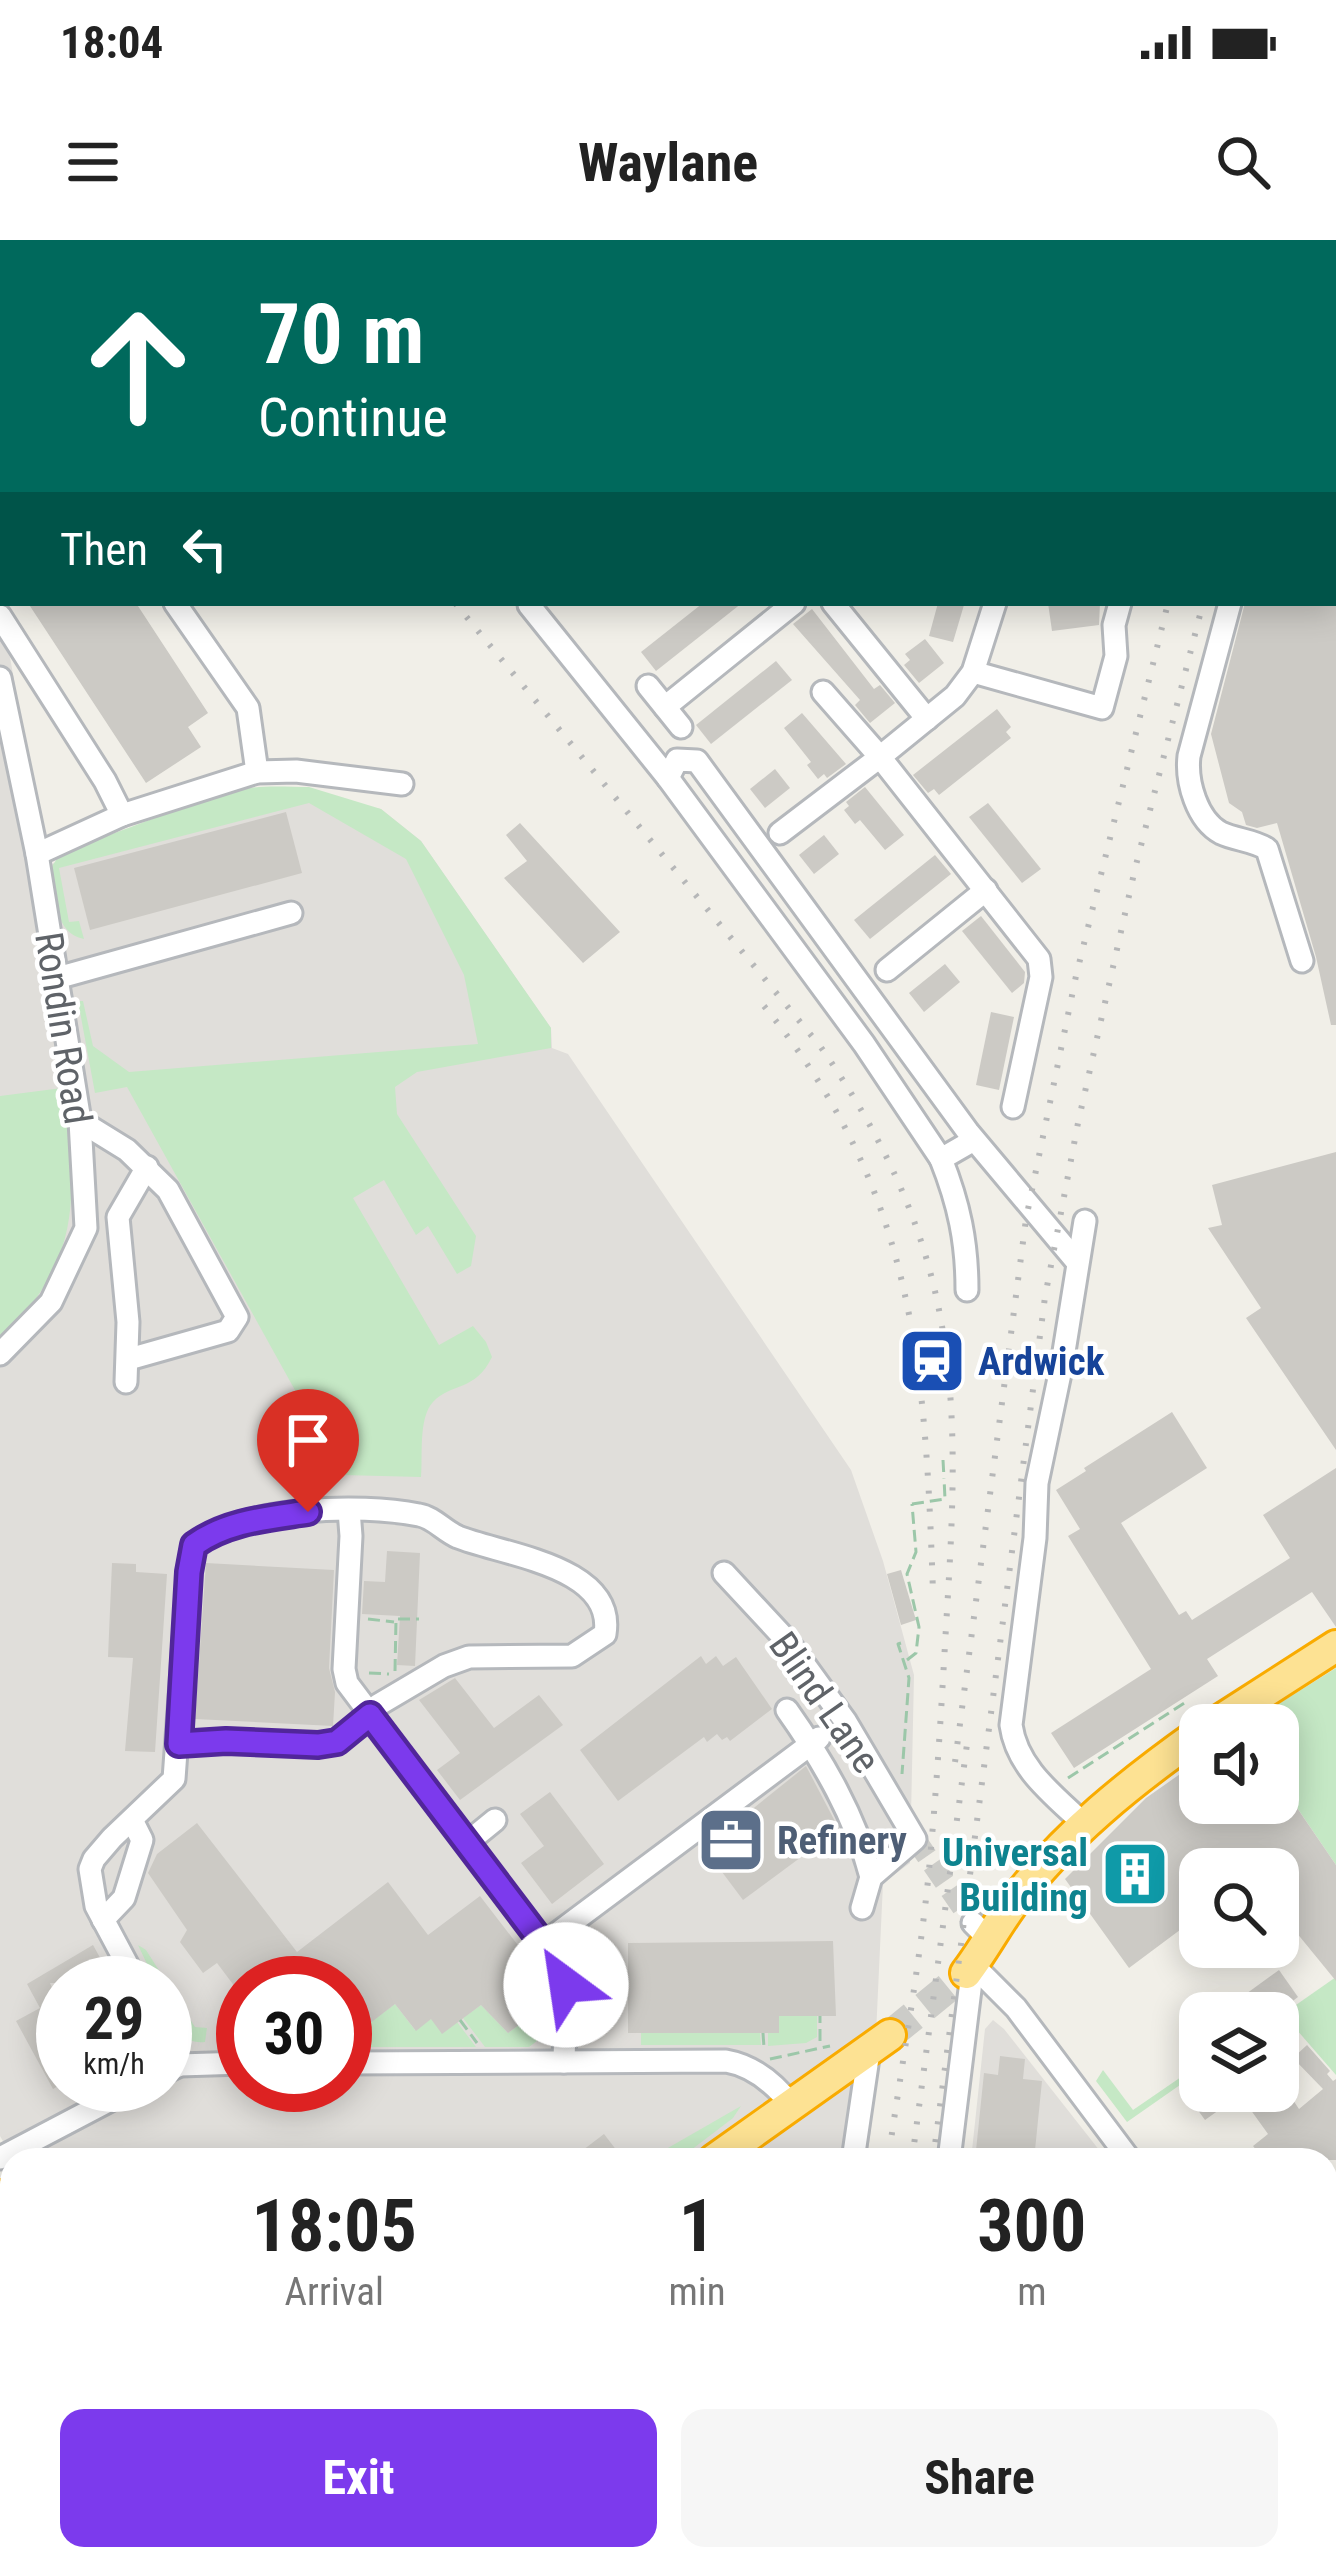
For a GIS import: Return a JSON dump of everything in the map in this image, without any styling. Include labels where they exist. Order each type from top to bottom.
[{"type":"highway","points":[[1246,1704],[1336,1646]]},
{"type":"highway","points":[[975,1950],[1085,1825],[1133,1781],[1179,1748]]},
{"type":"highway","points":[[732,2148],[880,2043]]},
{"type":"street","points":[[177,606],[248,709],[256,772]]},
{"type":"street","points":[[531,606],[668,778],[864,1044],[941,1159],[967,1243],[967,1290]]},
{"type":"street","points":[[664,706],[790,606]]},
{"type":"street","points":[[835,606],[927,719]]},
{"type":"street","points":[[780,833],[955,696],[973,672],[994,606]]},
{"type":"street","points":[[973,672],[1102,708],[1116,656],[1114,625],[1119,606]]},
{"type":"street","points":[[1229,606],[1188,772],[1199,812],[1209,825],[1267,849],[1302,961]]},
{"type":"street","points":[[0,616],[122,815]]},
{"type":"street","name":"Rondin Road","points":[[0,678],[37,854],[80,1121],[86,1228],[51,1302],[0,1354]]},
{"type":"street","points":[[648,686],[681,728]]},
{"type":"street","points":[[823,692],[1039,959],[1041,977],[1013,1107]]},
{"type":"street","points":[[668,778],[677,760],[697,761],[974,1139],[1078,1262]]},
{"type":"street","points":[[37,854],[122,815],[256,772],[296,771],[402,784]]},
{"type":"street","points":[[887,970],[986,890]]},
{"type":"street","points":[[57,978],[291,913]]},
{"type":"street","points":[[80,1121],[128,1150],[147,1167],[168,1190],[237,1317],[228,1331],[128,1371],[118,1216],[147,1167]]},
{"type":"street","points":[[941,1159],[974,1139]]},
{"type":"street","points":[[1085,1221],[1037,1484],[1035,1538],[1010,1725],[1034,1776],[1085,1825]]},
{"type":"street","points":[[349,1510],[347,1683],[560,1966],[566,1985],[564,2062]]},
{"type":"street","points":[[123,1956],[91,1890],[90,1869],[94,1859],[174,1779],[189,1572],[194,1545],[210,1533],[308,1512],[424,1515],[454,1536],[547,1564],[582,1584],[603,1603],[608,1617],[605,1634],[572,1656],[470,1657],[423,1676],[378,1705],[337,1742],[179,1744]]},
{"type":"street","name":"Blind Lane","points":[[724,1574],[788,1642],[829,1733],[900,1814],[915,1839],[871,1877]]},
{"type":"street","points":[[787,1710],[829,1733],[871,1877],[862,1908]]},
{"type":"street","points":[[543,1944],[829,1733]]},
{"type":"street","points":[[103,1920],[124,1898],[142,1840],[132,1820]]},
{"type":"street","points":[[461,1833],[495,1820]]},
{"type":"street","points":[[950,2148],[975,1950]]},
{"type":"street","points":[[975,1950],[1121,2148]]},
{"type":"street","points":[[856,2148],[880,2043]]},
{"type":"street","points":[[372,2063],[726,2061],[755,2071],[794,2107]]},
{"type":"street","points":[[18,2148],[83,2112]]},
{"type":"path","points":[[900,1814],[909,1678],[898,1644],[907,1660],[916,1653],[919,1627],[908,1574],[916,1552],[911,1504],[945,1499],[943,1460]]},
{"type":"path","points":[[360,1618],[396,1623]]},
{"type":"path","points":[[355,1673],[395,1674],[396,1619],[419,1619]]},
{"type":"path","points":[[1061,1782],[1190,1700]]},
{"type":"path","points":[[820,2016],[820,2041]]},
{"type":"path","points":[[527,2018],[530,2022],[553,2020]]},
{"type":"path","points":[[460,2020],[480,2051]]},
{"type":"path","points":[[763,2033],[764,2048]]},
{"type":"path","points":[[755,2071],[776,2055],[814,2053],[829,2047]]},
{"type":"path","points":[[781,2064],[785,2057]]},
{"type":"shaded area","points":[[0,640],[10,657],[46,866],[134,834],[287,792],[381,809],[421,841],[551,1028],[552,1048],[568,1054],[851,1470],[883,1561],[914,1675],[910,1863],[883,1883],[869,2148],[7,2148],[0,2136]]},
{"type":"shaded area","points":[[993,2020],[1004,2029],[1098,2148],[972,2148],[985,2029]]},
{"type":"green space","points":[[309,787],[381,809],[421,841],[551,1028],[551,1048],[417,1072],[395,1087],[397,1114],[476,1236],[471,1266],[457,1274],[428,1226],[416,1235],[384,1180],[353,1198],[439,1345],[473,1326],[492,1357],[478,1376],[440,1396],[428,1409],[421,1477],[342,1475],[127,1087],[95,1093],[78,1001],[83,1001],[93,1046],[129,1072],[478,1044],[464,975],[406,859],[309,803],[59,868],[69,922],[79,921],[84,939],[61,921],[53,890],[50,869],[63,850],[243,789]]},
{"type":"green space","points":[[62,1088],[71,1174],[67,1227],[48,1279],[0,1340],[0,1096]]},
{"type":"green space","points":[[1336,1668],[1336,1865],[1299,1811],[1299,1704],[1279,1704]]},
{"type":"green space","points":[[1336,1977],[1336,2075],[1299,2032],[1299,2003]]},
{"type":"green space","points":[[395,2004],[415,2030],[431,2019],[457,2022],[476,2047],[372,2047],[372,2021]]},
{"type":"green space","points":[[481,2005],[508,2033],[524,2021],[529,2026],[548,2024],[546,2034],[529,2047],[485,2047],[463,2018]]},
{"type":"green space","points":[[779,2016],[817,2016],[817,2037],[806,2043],[768,2046],[768,2033],[779,2033]]},
{"type":"green space","points":[[192,2022],[207,2028],[205,2042],[195,2042]]},
{"type":"green space","points":[[641,2033],[760,2033],[761,2045],[641,2045]]},
{"type":"green space","points":[[1103,2070],[1133,2110],[1179,2078],[1179,2086],[1127,2122],[1096,2081]]},
{"type":"green space","points":[[741,2106],[733,2118],[694,2148],[668,2148]]},
{"type":"building","points":[[30,606],[138,606],[208,713],[188,727],[201,747],[146,783]]},
{"type":"building","points":[[699,606],[738,606],[656,671],[641,652]]},
{"type":"building","points":[[937,606],[964,606],[953,642],[929,636]]},
{"type":"building","points":[[1048,606],[1100,606],[1099,625],[1052,631]]},
{"type":"building","points":[[1244,606],[1336,606],[1336,1025],[1331,1025],[1277,823],[1257,828],[1246,825],[1242,812],[1229,803],[1211,734]]},
{"type":"building","points":[[812,609],[874,689],[880,685],[895,703],[870,723],[855,705],[860,700],[793,624]]},
{"type":"building","points":[[925,639],[944,663],[919,683],[904,665],[910,660],[905,654]]},
{"type":"building","points":[[776,661],[792,680],[711,744],[696,725]]},
{"type":"building","points":[[997,709],[1011,727],[1006,732],[1011,738],[939,795],[934,789],[928,793],[913,775]]},
{"type":"building","points":[[802,713],[846,764],[827,778],[824,774],[818,779],[807,765],[811,762],[784,728]]},
{"type":"building","points":[[775,769],[790,788],[765,808],[750,789]]},
{"type":"building","points":[[865,787],[904,835],[885,850],[860,820],[855,824],[844,810],[849,806],[846,802]]},
{"type":"building","points":[[988,803],[1041,869],[1022,883],[969,817]]},
{"type":"building","points":[[286,812],[302,873],[90,930],[74,868]]},
{"type":"building","points":[[520,823],[620,932],[583,963],[504,878],[527,861],[506,835]]},
{"type":"building","points":[[824,835],[839,854],[814,874],[799,855]]},
{"type":"building","points":[[935,855],[951,874],[870,939],[854,920]]},
{"type":"building","points":[[981,916],[1025,972],[1024,983],[1012,993],[962,931]]},
{"type":"building","points":[[945,964],[960,982],[924,1012],[909,993]]},
{"type":"building","points":[[991,1012],[1014,1017],[999,1090],[976,1085]]},
{"type":"building","points":[[1336,1152],[1336,1450],[1246,1318],[1261,1308],[1208,1228],[1222,1225],[1212,1185]]},
{"type":"building","points":[[1172,1412],[1207,1468],[1121,1523],[1179,1615],[1186,1611],[1192,1620],[1290,1558],[1263,1515],[1336,1468],[1336,1627],[1312,1592],[1207,1659],[1218,1676],[1074,1768],[1051,1733],[1151,1669],[1068,1536],[1080,1529],[1056,1490]]},
{"type":"building","points":[[387,1551],[420,1553],[415,1666],[397,1665],[400,1616],[362,1614],[364,1581],[385,1582]]},
{"type":"building","points":[[112,1563],[136,1564],[136,1572],[167,1574],[155,1752],[125,1751],[133,1658],[108,1657]]},
{"type":"building","points":[[206,1563],[334,1570],[329,1668],[335,1692],[333,1726],[195,1719]]},
{"type":"building","points":[[901,1570],[916,1620],[901,1625],[887,1574]]},
{"type":"building","points":[[701,1656],[706,1664],[716,1656],[723,1666],[736,1657],[772,1709],[730,1741],[717,1734],[707,1742],[704,1737],[618,1801],[580,1750]]},
{"type":"building","points":[[455,1678],[494,1728],[539,1695],[563,1725],[460,1800],[437,1770],[460,1753],[419,1700]]},
{"type":"building","points":[[806,1766],[839,1829],[743,1900],[704,1848]]},
{"type":"building","name":"Universal Building","points":[[1179,1775],[1179,1824],[1299,1824],[1299,1811],[1336,1865],[1336,1981],[1299,1936],[1299,1848],[1179,1848],[1179,1931],[1129,1968],[1065,1879],[1146,1798]]},
{"type":"building","points":[[550,1792],[604,1864],[552,1904],[521,1863],[544,1846],[520,1814]]},
{"type":"building","points":[[197,1823],[297,1952],[388,1882],[428,1935],[480,1896],[547,1983],[537,1990],[547,2004],[508,2033],[481,2005],[442,2034],[431,2019],[416,2031],[395,2004],[372,2022],[372,1956],[216,1956],[216,1964],[203,1973],[180,1942],[187,1930],[148,1873],[157,1854]]},
{"type":"building","points":[[833,1941],[836,2016],[779,2016],[779,2033],[628,2033],[628,1943]]},
{"type":"building","points":[[93,1945],[99,1956],[74,1956]]},
{"type":"building","points":[[1279,1970],[1294,1992],[1249,1992]]},
{"type":"building","points":[[36,1979],[36,2001],[27,1984]]},
{"type":"building","points":[[36,2010],[36,2058],[16,2021]]},
{"type":"building","points":[[1307,2045],[1330,2071],[1327,2074],[1336,2079],[1336,2148],[1255,2148],[1268,2134],[1252,2112],[1299,2112],[1323,2089],[1299,2064],[1299,2052]]},
{"type":"building","points":[[1000,2056],[1025,2059],[1023,2079],[1042,2081],[1035,2148],[976,2148],[984,2073],[998,2075]]},
{"type":"building","points":[[604,2134],[615,2148],[586,2148]]},
{"type":"tunnel","points":[[915,1839],[973,1923]]},
{"type":"tunnel","points":[[890,2035],[966,1973]]},
{"type":"railway","points":[[457,606],[820,1046],[887,1159],[914,1220],[933,1283],[948,1368],[951,1540],[927,1890],[890,2148]]},
{"type":"railway","points":[[955,1762],[1026,1219],[1076,976],[1167,606]]},
{"type":"railway","points":[[935,2148],[1045,1297],[1135,869],[1202,606]]},
{"type":"railway","points":[[764,1006],[814,1075],[853,1143],[882,1212],[916,1355],[933,1592]]},
{"type":"railway","points":[[914,2148],[967,1744]]},
{"type":"place","name":"Ardwick","points":[[932,1361]]},
{"type":"place","name":"Refinery","points":[[731,1840]]},
{"type":"place","name":"Universal Building","points":[[1135,1874]]},
{"type":"route","points":[[308,1512],[242,1523],[210,1533],[194,1545],[179,1744],[318,1745],[337,1742],[370,1715],[560,1966],[566,1985]]}]
